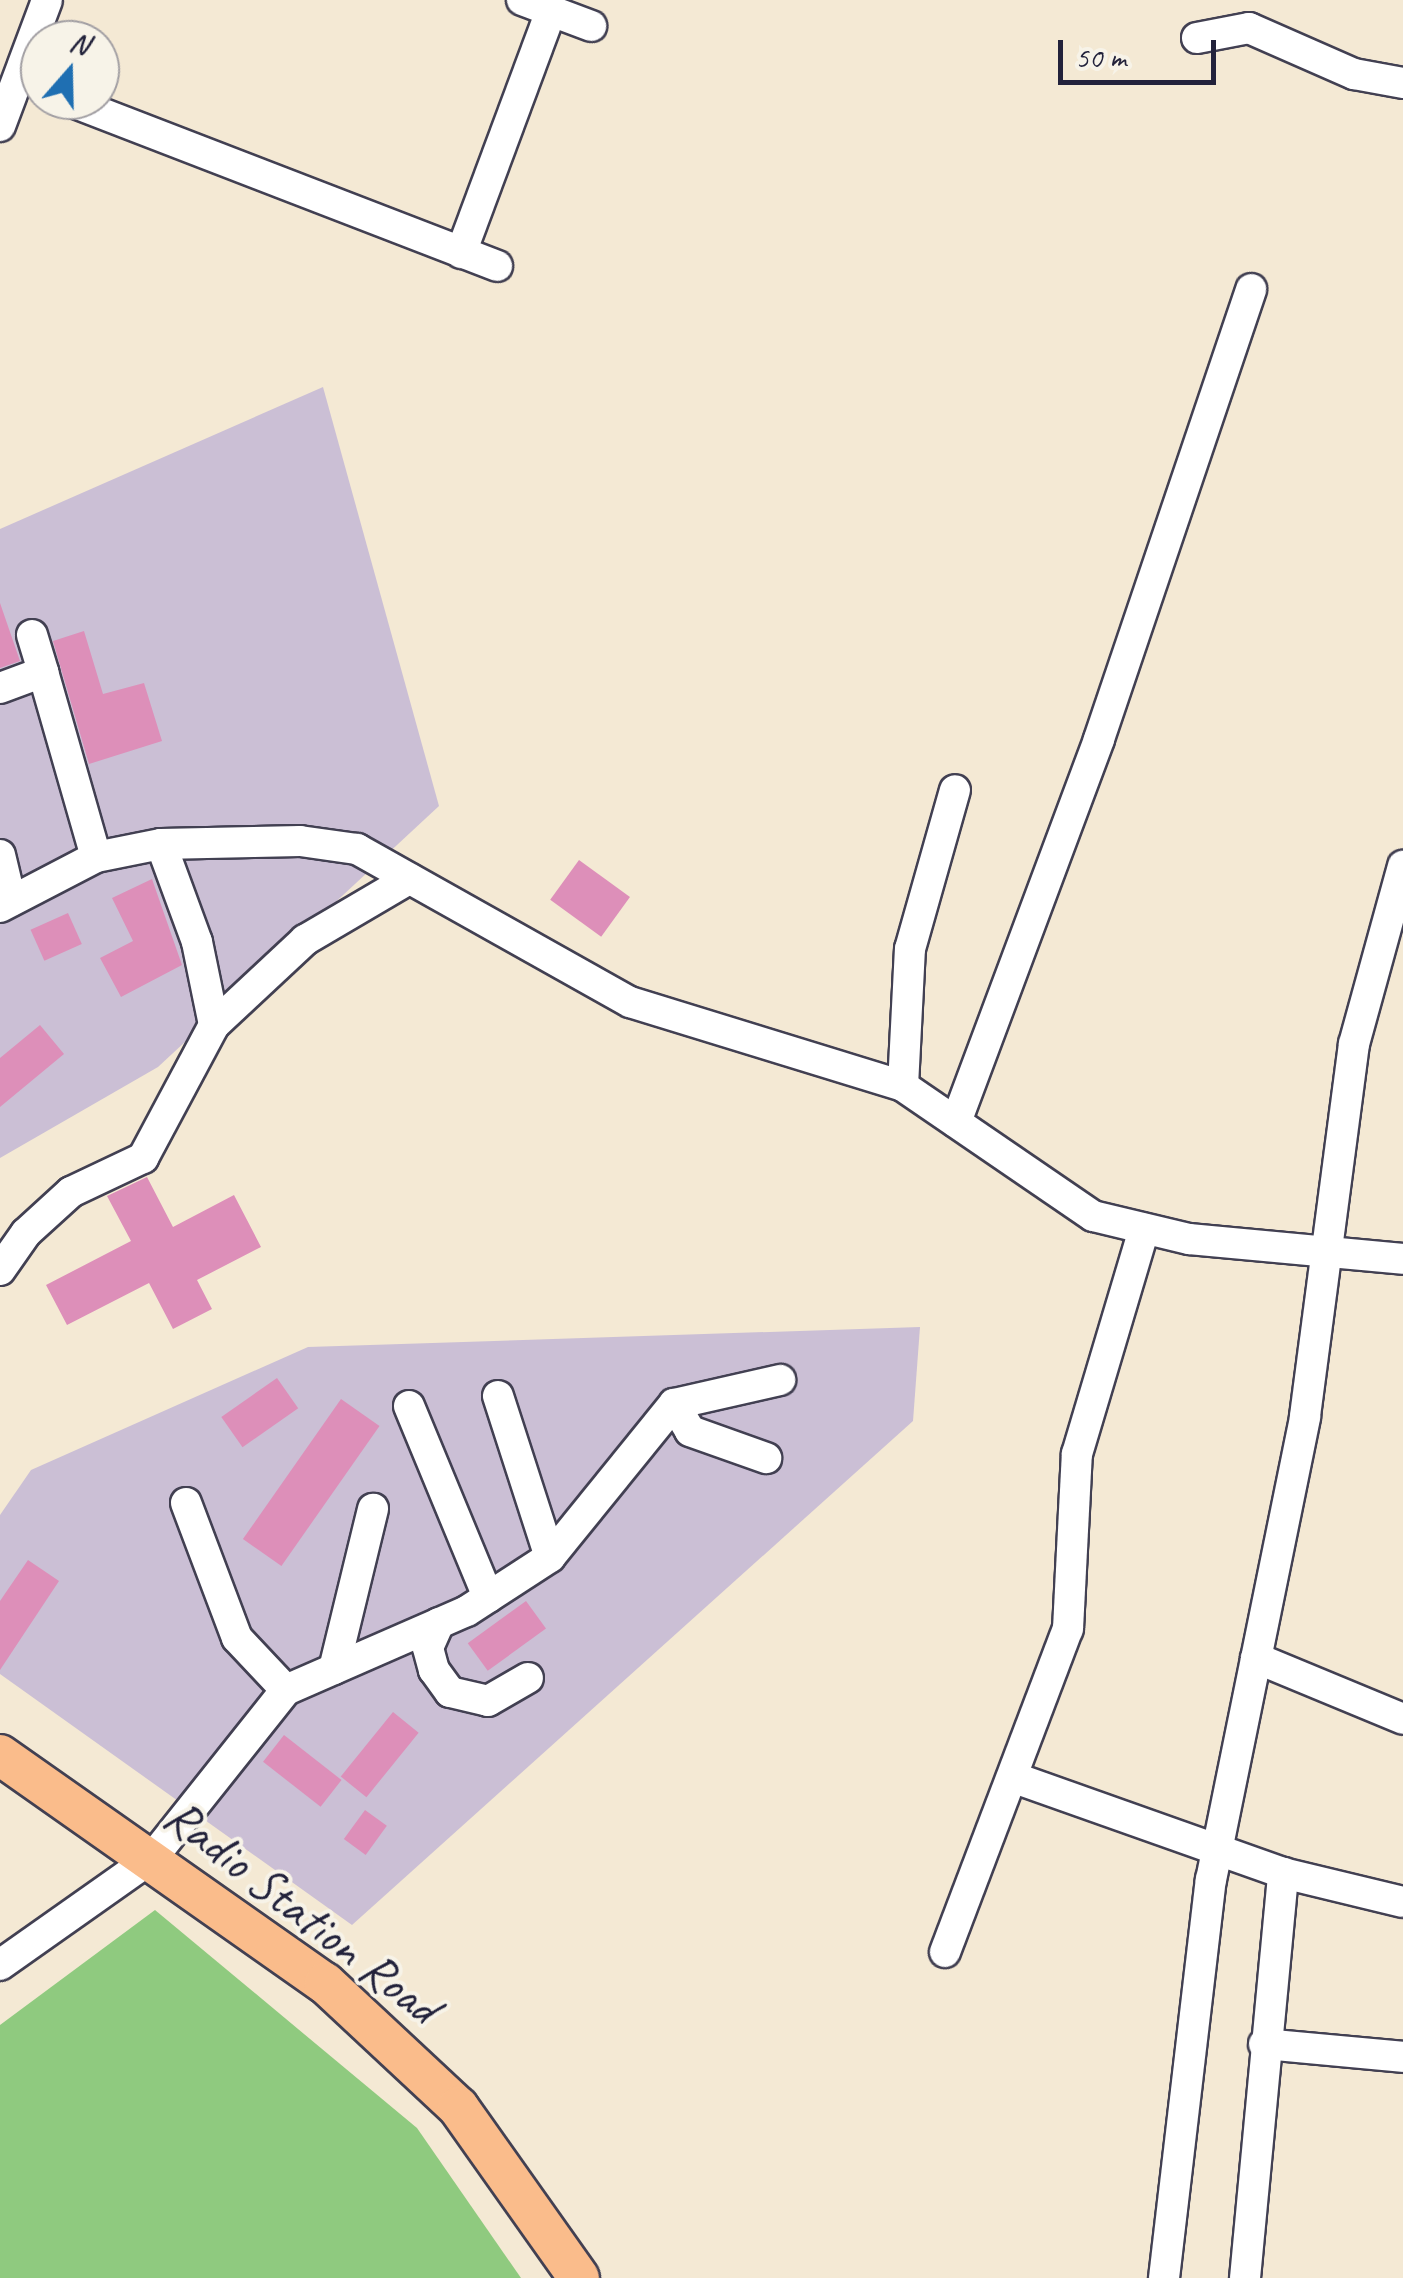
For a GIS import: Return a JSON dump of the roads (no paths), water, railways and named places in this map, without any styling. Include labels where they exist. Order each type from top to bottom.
[{"type":"main road","name":"Radio Station Road","points":[[0,1755],[157,1860],[325,1983],[458,2107],[580,2278]]},
{"type":"street","points":[[0,126],[46,0]]},
{"type":"street","points":[[461,253],[536,6],[591,26]]},
{"type":"street","points":[[1197,38],[1249,28],[1354,74],[1403,82]]},
{"type":"street","points":[[119,120],[497,266]]},
{"type":"street","points":[[956,1122],[1099,739],[1251,289]]},
{"type":"street","points":[[32,635],[96,857]]},
{"type":"street","points":[[0,688],[43,672]]},
{"type":"street","points":[[903,1086],[910,948],[956,790]]},
{"type":"street","points":[[161,844],[197,942],[214,1025]]},
{"type":"street","points":[[0,855],[6,904],[96,857],[161,844],[357,849],[630,1002],[903,1086],[1093,1216],[1144,1229],[1403,1259]]},
{"type":"street","points":[[1164,2278],[1210,1880],[1221,1852],[1305,1416],[1354,1044],[1403,866]]},
{"type":"street","points":[[0,1270],[26,1233],[70,1192],[143,1158],[214,1025],[306,940],[409,880]]},
{"type":"street","points":[[945,1952],[1015,1778],[1068,1629],[1077,1454],[1144,1229]]},
{"type":"street","points":[[0,1982],[157,1860],[286,1690],[439,1622],[488,1597],[550,1557],[674,1404],[780,1380]]},
{"type":"street","points":[[498,1396],[550,1557]]},
{"type":"street","points":[[674,1404],[690,1431],[766,1458]]},
{"type":"street","points":[[409,1406],[488,1597]]},
{"type":"street","points":[[186,1503],[237,1638],[286,1690]]},
{"type":"street","points":[[334,1668],[373,1509]]},
{"type":"street","points":[[439,1622],[428,1648],[434,1670],[450,1692],[488,1701],[528,1678]]},
{"type":"street","points":[[1256,1658],[1403,1719]]},
{"type":"street","points":[[1015,1778],[1283,1873],[1403,1902]]},
{"type":"street","points":[[0,1965],[157,1860]]},
{"type":"street","points":[[1245,2278],[1283,1873]]},
{"type":"street","points":[[1264,2044],[1403,2057]]}]
